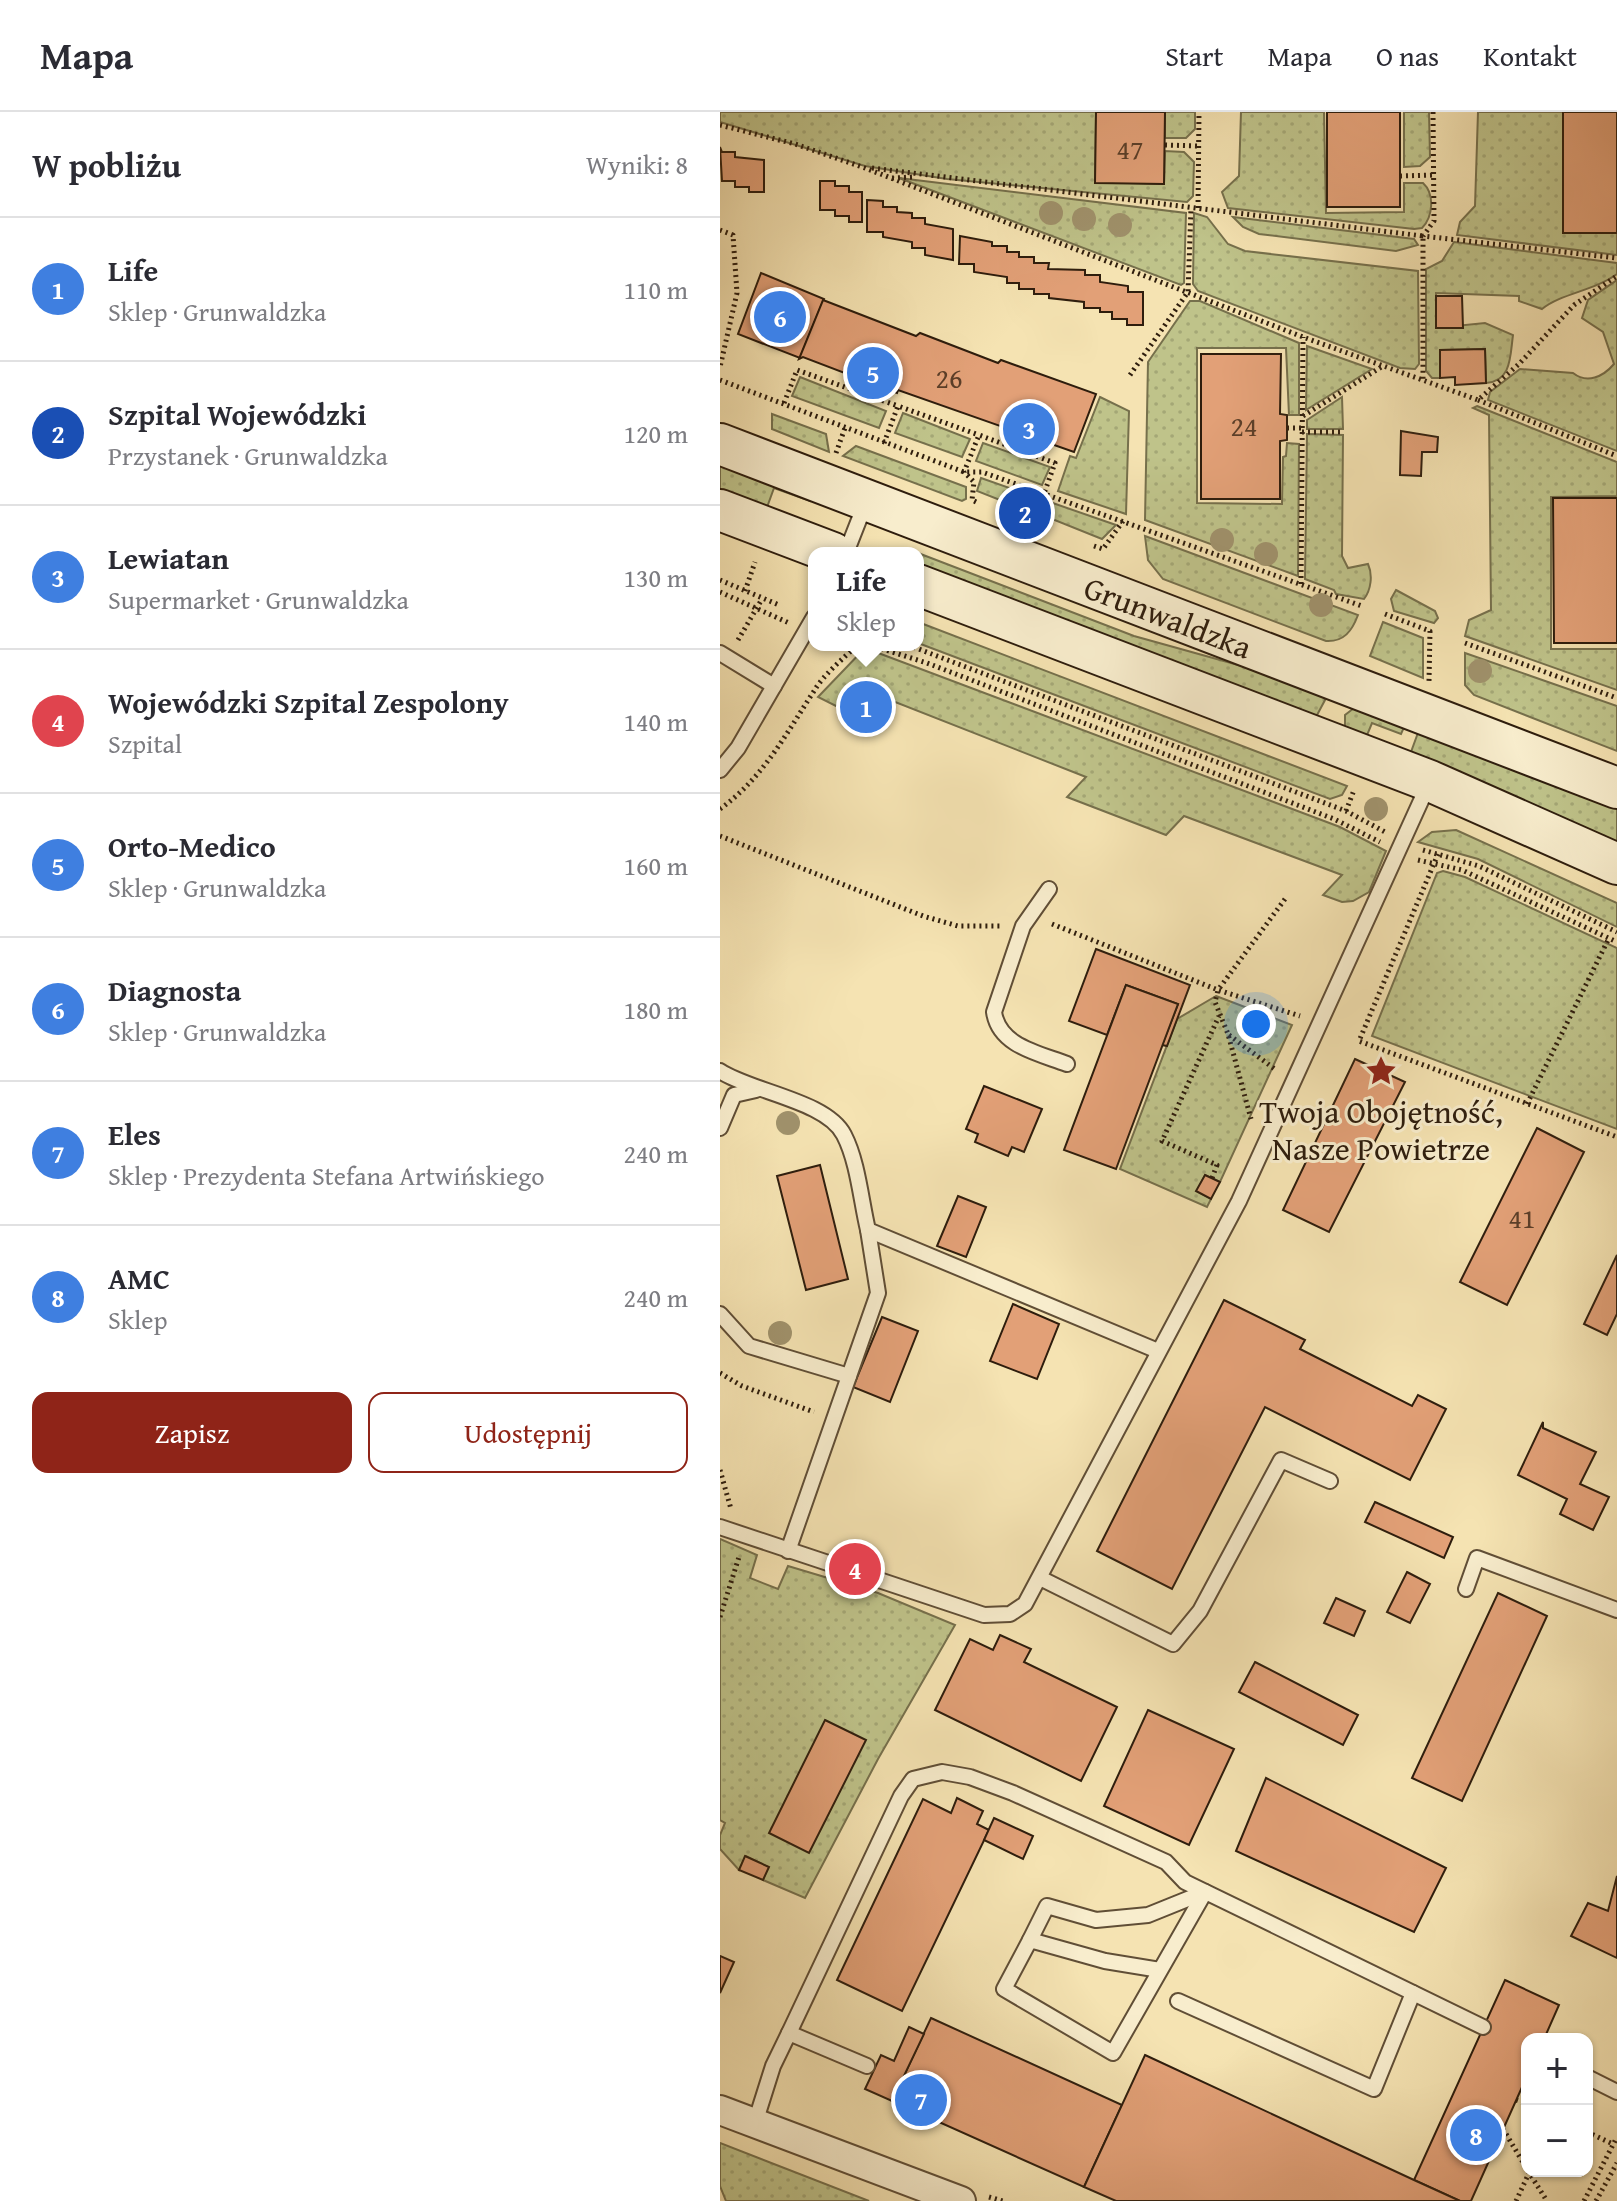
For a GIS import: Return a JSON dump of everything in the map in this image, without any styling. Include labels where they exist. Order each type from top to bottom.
[{"type":"main road","name":"Grunwaldzka","points":[[720,444],[1617,788]]},
{"type":"main road","points":[[720,510],[817,547]]},
{"type":"main road","name":"Grunwaldzka","points":[[924,587],[1430,781],[1617,864]]},
{"type":"main road","points":[[1322,741],[1345,685]]},
{"type":"street","points":[[720,2110],[961,2201]]},
{"type":"lane","points":[[848,547],[866,502]]},
{"type":"lane","points":[[720,770],[738,748],[808,627]]},
{"type":"lane","points":[[724,655],[774,686]]},
{"type":"lane","points":[[720,1527],[996,1616],[1019,1611],[1042,1579],[1262,1150],[1430,781]]},
{"type":"lane","points":[[1049,889],[1026,921],[994,1012],[996,1025],[1003,1036],[1067,1064]]},
{"type":"lane","points":[[720,1071],[824,1114],[840,1128],[848,1145],[868,1230],[878,1293],[788,1551]]},
{"type":"lane","points":[[720,1128],[734,1095],[760,1090]]},
{"type":"lane","points":[[868,1230],[1158,1351]]},
{"type":"lane","points":[[720,1314],[749,1346],[849,1376]]},
{"type":"lane","points":[[1042,1579],[1173,1644],[1200,1611],[1281,1460],[1330,1481]]},
{"type":"lane","points":[[1466,1589],[1477,1558],[1617,1610]]},
{"type":"lane","points":[[755,2123],[773,2066],[884,1829],[913,1779],[927,1773],[970,1777],[1013,1793],[1166,1862],[1185,1882],[1483,2027]]},
{"type":"lane","points":[[1205,1892],[1113,2053],[1004,1989],[1047,1906],[1096,1920],[1148,1915],[1205,1892]]},
{"type":"lane","points":[[1030,1940],[1105,1961],[1160,1970]]},
{"type":"lane","points":[[1178,2001],[1374,2089],[1413,1993]]},
{"type":"lane","points":[[789,2033],[867,2066]]},
{"type":"lane","points":[[1593,2080],[1617,2092]]},
{"type":"path","points":[[1130,375],[1188,292],[1199,112]]},
{"type":"path","points":[[1423,380],[1423,236],[1434,221],[1433,112]]},
{"type":"path","points":[[720,125],[795,144],[865,168],[1303,337],[1478,400],[1617,456]]},
{"type":"path","points":[[1165,145],[1198,146]]},
{"type":"path","points":[[865,168],[1617,258]]},
{"type":"path","points":[[1400,176],[1435,175]]},
{"type":"path","points":[[891,178],[928,177]]},
{"type":"path","points":[[720,230],[733,235],[738,282],[720,367]]},
{"type":"path","points":[[1478,400],[1519,364],[1574,305],[1617,276]]},
{"type":"path","points":[[1301,584],[1303,337]]},
{"type":"path","points":[[1302,417],[1384,366]]},
{"type":"path","points":[[784,404],[797,370],[1055,463],[1033,524]]},
{"type":"path","points":[[720,380],[964,472],[982,472],[1362,606]]},
{"type":"path","points":[[884,443],[898,406]]},
{"type":"path","points":[[835,454],[846,425]]},
{"type":"path","points":[[1287,428],[1343,432]]},
{"type":"path","points":[[964,472],[979,435]]},
{"type":"path","points":[[964,472],[974,482],[972,500],[984,505]]},
{"type":"path","points":[[1021,519],[1047,529]]},
{"type":"path","points":[[1089,544],[1103,549],[1123,521]]},
{"type":"path","points":[[745,591],[755,562]]},
{"type":"path","points":[[720,580],[779,605]]},
{"type":"path","points":[[720,592],[777,618]]},
{"type":"path","points":[[724,655],[762,599]]},
{"type":"path","points":[[1385,614],[1430,631],[1429,681]]},
{"type":"path","points":[[1465,643],[1617,698]]},
{"type":"path","points":[[722,805],[754,780],[805,710],[814,690],[851,651]]},
{"type":"path","points":[[889,651],[941,668],[1334,819],[1434,864],[1462,870],[1617,942]]},
{"type":"path","points":[[924,651],[1346,811],[1401,847],[1479,866],[1617,932]]},
{"type":"path","points":[[1346,811],[1354,789]]},
{"type":"path","points":[[720,836],[958,926],[1026,921],[1320,1023]]},
{"type":"path","points":[[1438,854],[1359,1041],[1617,1137]]},
{"type":"path","points":[[1262,1150],[1228,1034],[1215,1002],[1218,990],[1285,899]]},
{"type":"path","points":[[1527,1104],[1609,938]]},
{"type":"path","points":[[1212,1178],[1217,1165],[1162,1141],[1219,1016]]},
{"type":"path","points":[[1228,1034],[1293,1083]]},
{"type":"path","points":[[720,1373],[742,1386],[821,1415]]},
{"type":"path","points":[[1516,2100],[1521,2102]]},
{"type":"path","points":[[1503,2129],[1521,2158]]},
{"type":"path","points":[[1593,2135],[1613,2144]]},
{"type":"path","points":[[1584,2201],[1617,2137]]},
{"type":"path","points":[[1596,2201],[1617,2163]]},
{"type":"path","points":[[1516,2201],[1526,2177]]},
{"type":"path","points":[[1533,2177],[1547,2201]]},
{"type":"green space","points":[[720,112],[1096,112],[1095,182],[1164,184],[1165,151],[1184,152],[1194,162],[1193,196],[1187,202],[947,179],[865,166],[720,122]]},
{"type":"green space","points":[[1165,112],[1195,112],[1195,129],[1186,138],[1165,138]]},
{"type":"green space","points":[[1241,112],[1324,112],[1326,213],[1404,212],[1404,183],[1423,183],[1431,199],[1426,223],[1422,228],[1414,229],[1228,208],[1222,192],[1239,176]]},
{"type":"green space","points":[[1404,112],[1429,112],[1430,157],[1420,166],[1404,167]]},
{"type":"green space","points":[[1478,112],[1563,112],[1563,232],[1617,233],[1617,255],[1457,235],[1460,222],[1475,206]]},
{"type":"green space","points":[[899,178],[1186,213],[1184,283],[1181,285]]},
{"type":"green space","points":[[1194,213],[1207,217],[1228,244],[1245,251],[1418,271],[1419,364],[1415,369],[1400,368],[1198,291],[1193,284]]},
{"type":"green space","points":[[1233,217],[1414,239],[1418,245],[1396,251],[1259,234],[1243,227]]},
{"type":"green space","points":[[1454,242],[1617,263],[1617,274],[1542,309],[1519,301],[1519,296],[1436,293],[1436,328],[1485,323],[1513,335],[1510,359],[1501,378],[1486,383],[1485,349],[1440,350],[1440,378],[1432,378],[1426,371],[1426,269],[1442,261]]},
{"type":"green space","points":[[1617,280],[1617,451],[1488,400],[1490,392],[1520,369],[1573,373],[1589,378],[1610,369],[1614,364],[1603,332],[1582,318],[1588,300]]},
{"type":"green space","points":[[1190,301],[1200,301],[1299,343],[1299,415],[1289,415],[1286,348],[1197,348],[1197,503],[1282,504],[1283,457],[1286,456],[1287,443],[1299,444],[1298,576],[1145,520],[1148,362]]},
{"type":"green space","points":[[1307,346],[1372,369],[1306,410]]},
{"type":"green space","points":[[800,377],[886,411],[879,428],[792,396]]},
{"type":"green space","points":[[1100,397],[1129,411],[1126,514],[1058,491],[1070,456],[1076,458]]},
{"type":"green space","points":[[1342,397],[1343,429],[1307,429],[1307,420]]},
{"type":"green space","points":[[1477,406],[1617,462],[1617,496],[1551,497],[1551,649],[1617,649],[1617,690],[1465,636],[1469,620],[1491,610],[1489,415],[1473,408]]},
{"type":"green space","points":[[903,413],[970,439],[962,457],[895,433]]},
{"type":"green space","points":[[772,414],[826,434],[829,452],[772,429]]},
{"type":"green space","points":[[1307,434],[1343,435],[1342,556],[1348,568],[1368,564],[1370,582],[1364,599],[1336,594],[1334,590],[1305,579]]},
{"type":"green space","points":[[983,443],[1050,467],[1042,485],[976,461]]},
{"type":"green space","points":[[856,446],[966,487],[966,499],[962,501],[843,456]]},
{"type":"green space","points":[[720,463],[811,497],[810,501],[774,488],[766,510],[720,492]]},
{"type":"green space","points":[[981,478],[1038,498],[1033,513],[977,491]]},
{"type":"green space","points":[[1047,501],[1116,525],[1102,539],[1042,515]]},
{"type":"green space","points":[[1145,536],[1358,615],[1346,634],[1338,640],[1326,641],[1163,579],[1148,560]]},
{"type":"green space","points":[[924,555],[1134,636],[1249,668],[1324,695],[1325,700],[1316,717],[924,570]]},
{"type":"green space","points":[[1396,590],[1435,611],[1438,618],[1434,623],[1394,611],[1391,599]]},
{"type":"green space","points":[[1383,622],[1423,638],[1423,678],[1370,656]]},
{"type":"green space","points":[[924,624],[1347,786],[1342,795],[1330,799],[924,645]]},
{"type":"green space","points":[[862,651],[873,651],[1340,827],[1386,851],[1369,892],[1353,901],[1342,902],[1323,895],[1342,875],[1184,816],[1166,835],[1067,797],[1086,777],[857,687],[838,707],[818,697]]},
{"type":"green space","points":[[1465,653],[1617,706],[1617,751],[1474,695],[1465,685]]},
{"type":"green space","points":[[1354,708],[1405,725],[1401,734],[1372,723],[1365,740],[1345,728],[1345,715]]},
{"type":"green space","points":[[1419,730],[1617,808],[1617,846],[1411,752]]},
{"type":"green space","points":[[1456,830],[1617,903],[1617,927],[1478,859],[1418,842],[1432,832]]},
{"type":"green space","points":[[1443,871],[1465,877],[1617,948],[1617,1129],[1372,1036],[1437,873]]},
{"type":"green space","points":[[1216,996],[1292,1025],[1220,1182],[1205,1175],[1197,1191],[1211,1199],[1207,1207],[1120,1169],[1177,1019]]},
{"type":"green space","points":[[720,1539],[757,1555],[750,1578],[778,1589],[788,1566],[878,1593],[955,1625],[878,1759],[805,1898],[763,1880],[768,1867],[746,1856],[739,1870],[720,1849],[720,1835],[725,1823],[720,1820]]},
{"type":"green space","points":[[720,2143],[869,2201],[726,2201],[720,2186]]},
{"type":"building","points":[[1096,112],[1165,112],[1164,184],[1095,183]]},
{"type":"building","points":[[1327,112],[1400,112],[1400,207],[1327,207]]},
{"type":"building","points":[[1563,112],[1617,112],[1617,233],[1563,233]]},
{"type":"building","points":[[720,147],[722,152],[735,152],[735,157],[764,160],[764,192],[749,192],[749,187],[735,187],[735,181],[722,181]]},
{"type":"building","points":[[820,181],[835,181],[835,186],[849,186],[849,192],[862,192],[862,222],[849,222],[849,216],[835,216],[835,210],[820,210]]},
{"type":"building","points":[[867,200],[883,201],[883,207],[897,207],[897,212],[912,213],[912,218],[925,218],[925,224],[953,229],[953,260],[925,255],[925,248],[912,248],[912,242],[883,237],[883,232],[867,232]]},
{"type":"building","points":[[960,236],[992,242],[992,246],[1007,246],[1007,252],[1019,252],[1019,257],[1034,257],[1034,263],[1049,263],[1048,269],[1085,270],[1085,275],[1100,275],[1100,282],[1128,286],[1128,292],[1143,292],[1143,325],[1127,325],[1127,319],[1112,319],[1112,312],[1084,308],[1084,302],[1049,298],[1049,294],[1034,294],[1034,289],[1019,289],[1019,283],[1007,283],[1007,277],[974,272],[974,264],[959,264]]},
{"type":"building","points":[[761,273],[824,299],[800,358],[738,334]]},
{"type":"building","points":[[1436,296],[1462,296],[1463,328],[1436,328]]},
{"type":"building","points":[[823,300],[916,336],[920,333],[998,363],[1001,360],[1096,394],[1074,452],[898,390],[897,393],[803,357],[799,359]]},
{"type":"building","points":[[1485,349],[1486,383],[1455,385],[1455,377],[1440,378],[1440,350]]},
{"type":"building","points":[[1201,354],[1281,354],[1280,414],[1287,415],[1287,440],[1280,441],[1280,499],[1201,499]]},
{"type":"building","points":[[1401,431],[1438,437],[1437,452],[1422,452],[1421,476],[1400,475]]},
{"type":"building","points":[[1553,498],[1617,498],[1617,643],[1554,643]]},
{"type":"building","points":[[1005,503],[1030,513],[1028,518],[1002,508]]},
{"type":"building","points":[[849,685],[893,703],[885,725],[840,708]]},
{"type":"building","points":[[1096,949],[1190,985],[1167,1046],[1162,1045],[1178,1004],[1126,985],[1107,1035],[1069,1021]]},
{"type":"building","points":[[1126,985],[1178,1004],[1116,1169],[1064,1150]]},
{"type":"building","points":[[1355,1059],[1405,1082],[1329,1232],[1283,1210]]},
{"type":"building","points":[[984,1086],[1042,1109],[1024,1152],[1012,1147],[1008,1156],[975,1142],[978,1134],[966,1129]]},
{"type":"building","points":[[1537,1128],[1584,1152],[1507,1305],[1460,1282]]},
{"type":"building","points":[[820,1165],[848,1279],[806,1290],[777,1176]]},
{"type":"building","points":[[1205,1175],[1220,1182],[1211,1199],[1196,1191]]},
{"type":"building","points":[[958,1196],[986,1207],[966,1257],[937,1246]]},
{"type":"building","points":[[1617,1255],[1617,1314],[1607,1335],[1584,1324]]},
{"type":"building","points":[[1224,1300],[1305,1340],[1300,1349],[1412,1406],[1418,1395],[1446,1409],[1410,1480],[1265,1407],[1172,1589],[1097,1551]]},
{"type":"building","points":[[1013,1304],[1059,1324],[1037,1379],[990,1361]]},
{"type":"building","points":[[882,1317],[918,1331],[890,1402],[853,1387]]},
{"type":"building","points":[[1543,1422],[1543,1428],[1596,1452],[1580,1484],[1609,1497],[1593,1530],[1560,1514],[1567,1499],[1518,1475]]},
{"type":"building","points":[[1375,1502],[1453,1537],[1444,1558],[1365,1522]]},
{"type":"building","points":[[1407,1572],[1430,1584],[1410,1623],[1387,1612]]},
{"type":"building","points":[[1498,1593],[1547,1616],[1462,1801],[1412,1778]]},
{"type":"building","points":[[1336,1598],[1365,1611],[1354,1636],[1324,1623]]},
{"type":"building","points":[[1000,1635],[1031,1649],[1024,1662],[1117,1707],[1081,1781],[935,1710],[970,1639],[993,1650]]},
{"type":"building","points":[[1255,1662],[1358,1715],[1343,1745],[1239,1692]]},
{"type":"building","points":[[1148,1710],[1234,1749],[1189,1845],[1104,1806]]},
{"type":"building","points":[[825,1720],[866,1740],[809,1853],[769,1833]]},
{"type":"building","points":[[1266,1778],[1446,1868],[1414,1932],[1236,1851]]},
{"type":"building","points":[[957,1798],[983,1811],[977,1824],[989,1830],[902,2011],[837,1980],[923,1799],[951,1813]]},
{"type":"building","points":[[994,1818],[1033,1836],[1023,1859],[984,1840]]},
{"type":"building","points":[[745,1856],[769,1867],[763,1880],[739,1870]]},
{"type":"building","points":[[1617,1876],[1617,1958],[1571,1936],[1588,1903],[1608,1911]]},
{"type":"building","points":[[720,1956],[734,1962],[720,1993]]},
{"type":"building","points":[[1505,1980],[1559,2005],[1547,2033],[1521,2033],[1521,2089],[1471,2201],[1460,2201],[1414,2180]]},
{"type":"building","points":[[931,2018],[1122,2105],[1084,2187],[892,2101]]},
{"type":"building","points":[[909,2027],[924,2034],[892,2101],[865,2089],[881,2055],[894,2061]]},
{"type":"building","points":[[1145,2055],[1460,2201],[1116,2201],[1084,2187]]},
{"type":"place","name":"Diagnosta","points":[[780,317]]},
{"type":"place","name":"Orto-Medico","points":[[873,373]]},
{"type":"place","name":"Lewiatan","points":[[1029,429]]},
{"type":"place","name":"Szpital Wojewódzki","points":[[1025,513]]},
{"type":"place","name":"Life","points":[[866,707]]},
{"type":"place","name":"Twoja Obojętność, Nasze Powietrze","points":[[1381,1071]]},
{"type":"place","name":"Wojewódzki Szpital Zespolony","points":[[855,1569]]},
{"type":"place","name":"Eles","points":[[921,2100]]},
{"type":"place","name":"AMC","points":[[1476,2135]]}]
